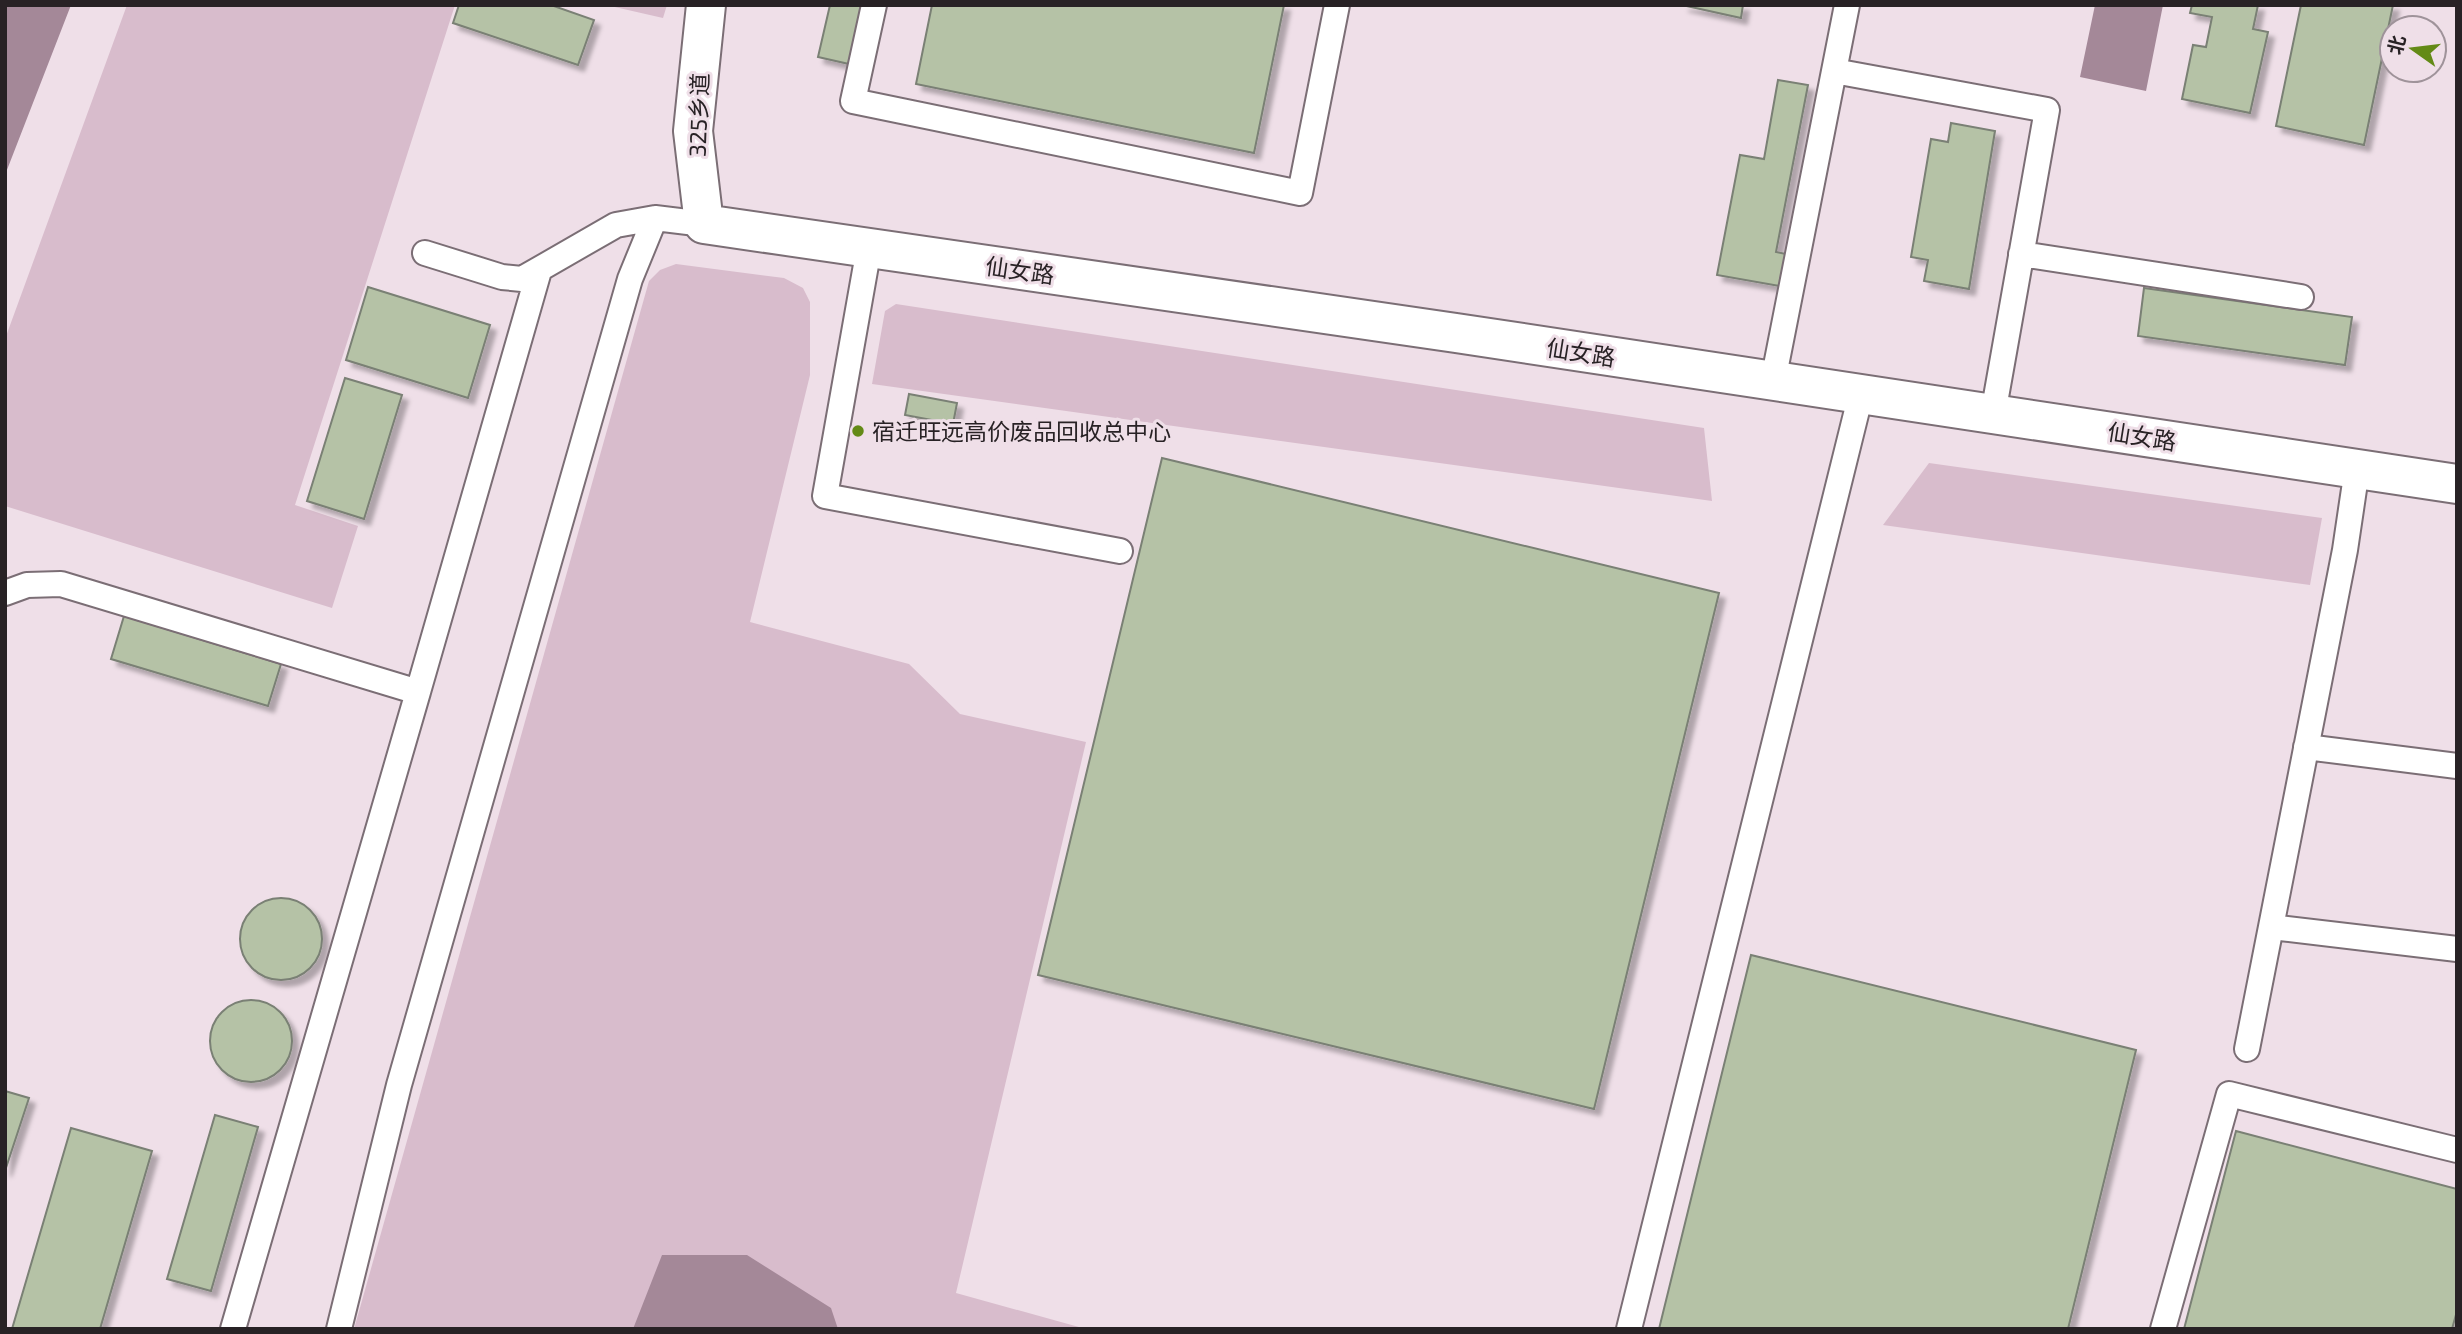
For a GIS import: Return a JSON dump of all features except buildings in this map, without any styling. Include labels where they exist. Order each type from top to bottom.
[{"type":"street","name":"325乡道","points":[[704,224],[693,131],[706,5]]},
{"type":"street","name":"仙女路","points":[[704,224],[1773,380],[2457,484]]},
{"type":"lane","points":[[874,5],[853,101],[1300,192],[1337,5]]},
{"type":"lane","points":[[1773,380],[1847,5]]},
{"type":"lane","points":[[1834,71],[2047,110],[1993,414]]},
{"type":"lane","points":[[425,253],[502,277],[522,279],[616,225],[634,219],[654,218],[704,224]]},
{"type":"lane","points":[[340,1329],[399,1085],[630,279],[654,218]]},
{"type":"lane","points":[[869,248],[825,496],[1119,551]]},
{"type":"lane","points":[[2021,254],[2301,297]]},
{"type":"lane","points":[[233,1329],[539,271]]},
{"type":"lane","points":[[1629,1329],[1861,394]]},
{"type":"lane","points":[[2247,1049],[2345,550],[2357,469]]},
{"type":"lane","points":[[5,593],[27,585],[61,584],[418,692]]},
{"type":"lane","points":[[2306,747],[2457,766]]},
{"type":"lane","points":[[2271,927],[2457,949]]},
{"type":"lane","points":[[2163,1329],[2229,1094],[2457,1150]]},
{"type":"shaded area","points":[[5,5],[71,5],[5,175]]},
{"type":"shaded area","points":[[127,5],[455,5],[295,505],[358,526],[332,608],[5,506],[5,339]]},
{"type":"shaded area","points":[[606,5],[667,5],[663,18]]},
{"type":"shaded area","points":[[2095,5],[2163,5],[2146,91],[2080,77]]},
{"type":"shaded area","points":[[676,264],[784,278],[803,288],[810,302],[810,375],[750,622],[909,664],[960,714],[1086,742],[956,1293],[1086,1329],[354,1329],[649,281],[660,270]]},
{"type":"shaded area","points":[[896,304],[1704,428],[1712,501],[872,384],[885,311]]},
{"type":"shaded area","points":[[1929,463],[2322,518],[2310,585],[1883,525]]},
{"type":"shaded area","points":[[662,1255],[747,1255],[831,1308],[838,1329],[633,1329]]},
{"type":"place","name":"宿迁旺远高价废品回收总中心","points":[[858,431]]}]
